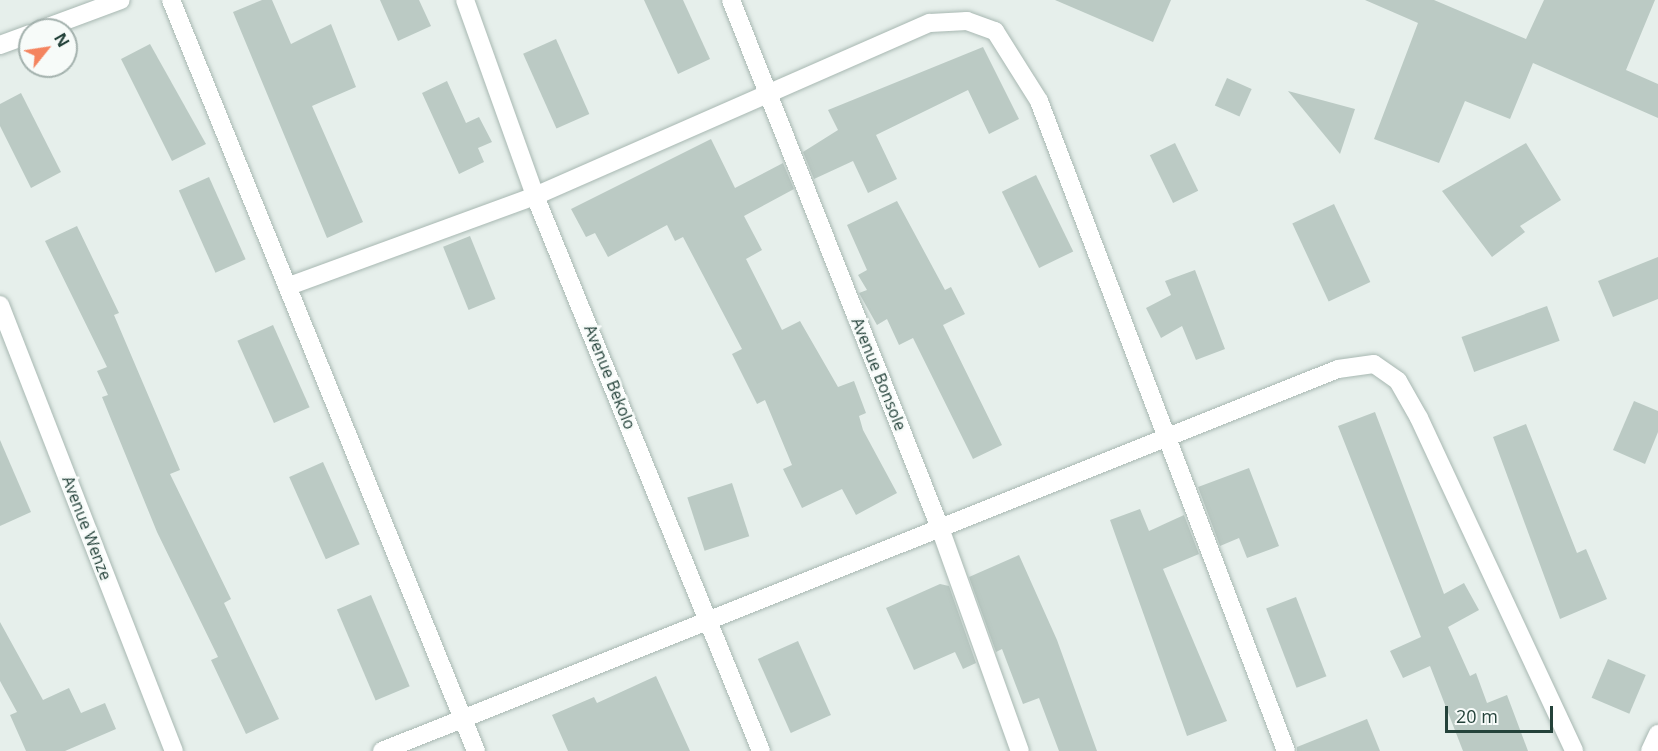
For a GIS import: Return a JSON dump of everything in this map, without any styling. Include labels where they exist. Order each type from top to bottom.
[{"type":"street","points":[[73,18],[122,0]]},
{"type":"street","points":[[171,0],[476,751]]},
{"type":"street","name":"Avenue Bekolo","points":[[465,0],[535,196],[710,619],[761,751]]},
{"type":"street","name":"Avenue Bonsole","points":[[731,0],[940,528],[1020,751]]},
{"type":"street","points":[[289,286],[535,196],[767,92],[930,23],[967,21],[994,31],[1039,101],[1286,751]]},
{"type":"street","points":[[0,45],[18,38]]},
{"type":"street","name":"Avenue Wenze","points":[[0,305],[174,751]]},
{"type":"street","points":[[382,751],[940,528],[1169,441],[1338,369],[1374,364],[1398,381],[1574,751]]},
{"type":"street","points":[[1650,751],[1658,734]]},
{"type":"building","points":[[262,0],[272,0],[291,44],[331,24],[356,87],[312,106],[363,222],[327,238],[233,12]]},
{"type":"building","points":[[380,0],[419,0],[431,26],[398,41]]},
{"type":"building","points":[[644,0],[683,0],[710,59],[678,74]]},
{"type":"building","points":[[1055,0],[1171,0],[1153,42]]},
{"type":"building","points":[[1365,0],[1434,0],[1526,39],[1544,0],[1655,0],[1626,70],[1658,84],[1658,118],[1533,63],[1510,119],[1465,101],[1439,163],[1374,139],[1418,23]]},
{"type":"building","points":[[556,39],[589,114],[556,129],[523,54]]},
{"type":"building","points":[[150,44],[206,144],[172,161],[121,59]]},
{"type":"building","points":[[983,47],[1019,119],[989,134],[968,90],[876,135],[897,179],[868,193],[853,161],[814,179],[803,152],[838,130],[828,110]]},
{"type":"building","points":[[1227,78],[1252,89],[1239,116],[1215,105]]},
{"type":"building","points":[[447,81],[466,123],[479,117],[492,142],[478,148],[484,162],[459,174],[422,93]]},
{"type":"building","points":[[1288,91],[1355,109],[1340,154]]},
{"type":"building","points":[[21,93],[61,172],[31,188],[0,126],[0,104]]},
{"type":"building","points":[[711,139],[735,188],[783,163],[794,189],[744,216],[762,250],[746,259],[782,330],[800,321],[838,387],[854,381],[866,413],[859,416],[863,430],[897,493],[856,515],[842,489],[802,508],[783,469],[792,465],[765,400],[757,404],[732,354],[742,349],[683,237],[675,241],[667,225],[608,257],[595,233],[586,237],[571,209]]},
{"type":"building","points":[[1175,143],[1198,191],[1173,203],[1150,155]]},
{"type":"building","points":[[1526,143],[1561,200],[1520,226],[1525,232],[1492,257],[1442,191]]},
{"type":"building","points":[[1036,175],[1073,251],[1039,268],[1002,192]]},
{"type":"building","points":[[209,177],[246,259],[215,273],[179,190]]},
{"type":"building","points":[[897,201],[945,290],[951,287],[965,314],[943,325],[1002,445],[973,459],[913,338],[899,345],[887,319],[877,325],[859,293],[867,290],[858,275],[867,270],[847,225]]},
{"type":"building","points":[[1334,204],[1370,282],[1329,301],[1292,223]]},
{"type":"building","points":[[77,226],[119,313],[114,315],[180,470],[170,474],[231,599],[224,603],[279,719],[246,734],[211,660],[218,657],[157,532],[102,397],[108,395],[97,371],[107,367],[45,241]]},
{"type":"building","points":[[470,236],[495,299],[469,310],[443,247]]},
{"type":"building","points":[[1658,257],[1658,299],[1613,317],[1598,281]]},
{"type":"building","points":[[1195,270],[1225,349],[1196,360],[1182,326],[1161,338],[1146,308],[1171,295],[1165,281]]},
{"type":"building","points":[[1547,306],[1560,341],[1474,372],[1461,337]]},
{"type":"building","points":[[273,325],[310,407],[274,423],[237,341]]},
{"type":"building","points":[[1634,401],[1658,411],[1658,432],[1645,464],[1613,450]]},
{"type":"building","points":[[1375,412],[1444,594],[1464,583],[1479,610],[1448,627],[1470,676],[1476,673],[1487,703],[1507,695],[1528,751],[1463,751],[1430,666],[1403,678],[1390,651],[1421,637],[1338,426]]},
{"type":"building","points":[[1526,424],[1577,553],[1586,549],[1607,599],[1560,619],[1493,437]]},
{"type":"building","points":[[0,440],[31,512],[0,526]]},
{"type":"building","points":[[323,462],[360,544],[326,559],[289,477]]},
{"type":"building","points":[[1249,468],[1279,546],[1247,558],[1239,538],[1220,546],[1198,487]]},
{"type":"building","points":[[732,483],[749,536],[705,551],[687,498]]},
{"type":"building","points":[[1140,509],[1149,531],[1184,515],[1199,554],[1163,569],[1227,721],[1187,736],[1110,520]]},
{"type":"building","points":[[1019,555],[1057,640],[1097,751],[1059,751],[1039,698],[1023,704],[1002,649],[996,652],[969,577]]},
{"type":"building","points":[[940,584],[949,586],[976,663],[963,669],[955,652],[914,670],[886,608]]},
{"type":"building","points":[[371,595],[410,686],[376,701],[337,609]]},
{"type":"building","points":[[1296,597],[1326,676],[1297,688],[1266,608]]},
{"type":"building","points":[[0,622],[43,700],[69,688],[81,713],[105,703],[116,729],[65,751],[26,751],[10,715],[17,712],[0,681]]},
{"type":"building","points":[[798,641],[831,715],[791,733],[758,659]]},
{"type":"building","points":[[1608,659],[1646,675],[1629,714],[1592,698]]},
{"type":"building","points":[[656,676],[690,751],[568,751],[552,715],[594,697],[597,703]]},
{"type":"building","points":[[1367,719],[1380,751],[1297,751],[1297,747]]}]
